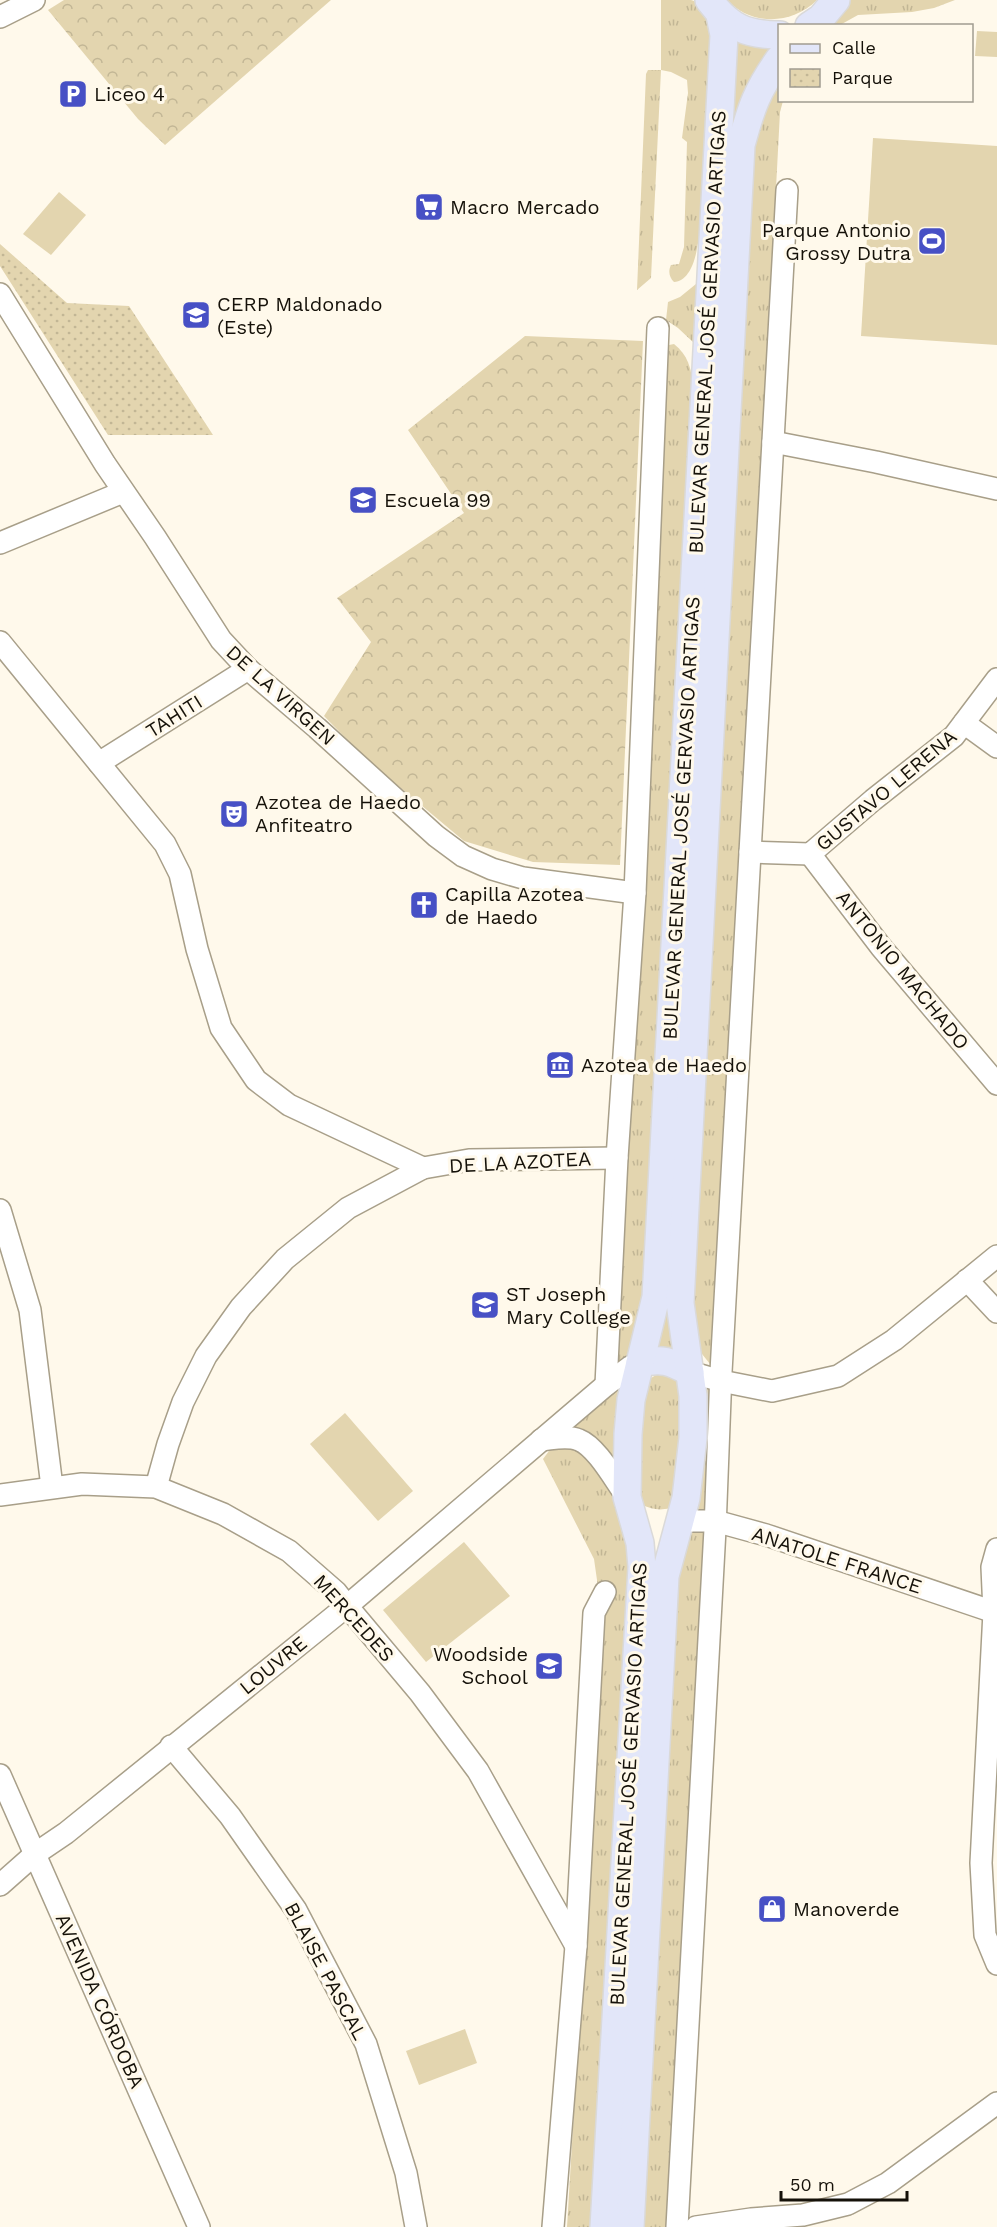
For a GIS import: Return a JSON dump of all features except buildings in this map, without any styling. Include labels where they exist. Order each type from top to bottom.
[{"type":"main road","points":[[812,24],[821,18],[836,0]]},
{"type":"main road","points":[[714,8],[738,28],[759,35],[778,36]]},
{"type":"main road","name":"BULEVAR GENERAL JOSÉ GERVASIO ARTIGAS","points":[[604,2227],[642,1567],[640,1543],[627,1497],[630,1411],[657,1286],[724,35],[714,8]]},
{"type":"main road","name":"BULEVAR GENERAL JOSÉ GERVASIO ARTIGAS","points":[[630,2227],[665,1576],[686,1498],[690,1468],[693,1396],[680,1303],[741,145],[751,108],[760,87],[778,61]]},
{"type":"main road","points":[[640,1363],[661,1360],[672,1362],[690,1372]]},
{"type":"main road","points":[[627,1497],[638,1512],[648,1518],[678,1521]]},
{"type":"street","points":[[0,17],[34,0]]},
{"type":"street","points":[[677,2227],[787,190]]},
{"type":"street","name":"DE LA VIRGEN","points":[[0,294],[123,492],[155,537],[221,640],[248,669],[436,836],[463,856],[492,869],[523,878],[635,893]]},
{"type":"street","points":[[606,1385],[617,1158],[635,893],[658,328]]},
{"type":"street","points":[[773,442],[997,489]]},
{"type":"street","points":[[0,543],[123,492]]},
{"type":"street","points":[[0,642],[165,844],[180,874],[197,949],[221,1028],[256,1080],[289,1105],[423,1168]]},
{"type":"street","name":"TAHITI","points":[[99,763],[248,669]]},
{"type":"street","name":"GUSTAVO LERENA","points":[[750,852],[810,854],[873,800],[954,736],[997,678]]},
{"type":"street","points":[[964,723],[997,747]]},
{"type":"street","name":"ANTONIO MACHADO","points":[[810,854],[881,947],[997,1084]]},
{"type":"street","name":"DE LA AZOTEA","points":[[156,1487],[183,1402],[206,1356],[241,1307],[285,1259],[348,1208],[423,1168],[469,1160],[617,1158]]},
{"type":"street","points":[[0,1210],[30,1310],[52,1487]]},
{"type":"street","points":[[690,1372],[772,1391],[838,1376],[894,1340],[997,1257]]},
{"type":"street","points":[[967,1280],[997,1312]]},
{"type":"street","name":"LOUVRE","points":[[0,1885],[35,1854],[66,1833],[347,1606],[606,1385],[630,1367],[640,1363]]},
{"type":"street","points":[[541,1440],[564,1437],[578,1440],[589,1447],[627,1497]]},
{"type":"street","name":"MERCEDES","points":[[0,1495],[82,1484],[156,1487],[223,1514],[289,1551],[336,1592],[420,1693],[478,1771],[576,1946]]},
{"type":"street","name":"ANATOLE FRANCE","points":[[678,1521],[715,1521],[766,1535],[994,1612]]},
{"type":"street","points":[[997,1549],[992,1567],[994,1612],[981,1863],[985,1935],[997,1964]]},
{"type":"street","name":"BULEVAR GENERAL JOSÉ GERVASIO ARTIGAS","points":[[553,2227],[576,1946],[594,1613],[605,1592]]},
{"type":"street","name":"BLAISE PASCAL","points":[[171,1746],[230,1816],[296,1910],[366,2044],[406,2173],[416,2227]]},
{"type":"street","name":"AVENIDA CÓRDOBA","points":[[0,1775],[199,2227]]},
{"type":"street","points":[[541,1884],[559,1886],[568,1883],[579,1871]]},
{"type":"street","points":[[696,2227],[751,2219],[803,2216],[848,2204],[888,2183],[997,2103]]},
{"type":"green space","points":[[64,0],[331,0],[165,145],[138,119],[48,10]]},
{"type":"green space","points":[[661,0],[696,2],[707,15],[717,35],[706,189],[702,194],[698,245],[690,270],[683,279],[674,282],[670,276],[670,267],[679,264],[684,247],[687,142],[682,138],[688,93],[687,80],[661,70]]},
{"type":"green space","points":[[727,0],[817,0],[796,14],[772,19],[748,14]]},
{"type":"green space","points":[[849,0],[955,0],[934,8],[912,12],[858,15],[842,24],[829,24]]},
{"type":"green space","points":[[977,31],[997,32],[997,57],[975,56]]},
{"type":"green space","points":[[734,38],[775,45],[754,79],[675,1349],[656,1348]]},
{"type":"green space","points":[[648,70],[661,70],[651,278],[637,290],[646,74]]},
{"type":"green space","points":[[778,76],[778,102],[783,102],[780,112],[714,1369],[698,1349],[689,1301],[750,149]]},
{"type":"green space","name":"Parque Antonio Grossy Dutra","points":[[873,138],[997,146],[997,345],[861,336]]},
{"type":"green space","points":[[59,192],[86,215],[51,255],[23,234]]},
{"type":"green space","points":[[0,244],[67,303],[129,306],[213,435],[108,435],[0,266]]},
{"type":"green space","points":[[696,284],[700,284],[694,343],[666,320],[668,302],[680,297]]},
{"type":"green space","points":[[525,336],[643,341],[620,865],[533,862],[464,841],[366,759],[324,716],[371,642],[337,598],[464,513],[408,430]]},
{"type":"green space","points":[[674,344],[688,362],[693,385],[648,1291],[634,1350],[622,1363],[617,1362],[667,348]]},
{"type":"green space","points":[[659,1373],[677,1377],[686,1429],[670,1508],[659,1509],[642,1505],[637,1491],[645,1382]]},
{"type":"green space","points":[[625,1376],[617,1469],[560,1431]]},
{"type":"green space","points":[[703,1383],[719,1389],[708,1509],[696,1510]]},
{"type":"green space","points":[[345,1413],[413,1491],[378,1521],[310,1444]]},
{"type":"green space","points":[[556,1446],[578,1447],[616,1492],[629,1553],[632,1583],[598,2227],[567,2227],[603,1628],[607,1605],[598,1587],[594,1559],[543,1459]]},
{"type":"green space","points":[[707,1530],[666,2227],[641,2227],[670,1598],[691,1533]]},
{"type":"green space","points":[[464,1542],[510,1596],[426,1662],[383,1610]]},
{"type":"green space","points":[[465,2029],[477,2063],[419,2085],[406,2051]]},
{"type":"place","name":"Liceo 4","points":[[73,94]]},
{"type":"place","name":"Macro Mercado","points":[[429,207]]},
{"type":"place","name":"Parque Antonio Grossy Dutra","points":[[932,241]]},
{"type":"place","name":"CERP Maldonado (Este)","points":[[196,315]]},
{"type":"place","name":"Escuela 99","points":[[363,500]]},
{"type":"place","name":"Azotea de Haedo Anfiteatro","points":[[234,814]]},
{"type":"place","name":"Capilla Azotea de Haedo","points":[[424,905]]},
{"type":"place","name":"Azotea de Haedo","points":[[560,1065]]},
{"type":"place","name":"ST Joseph Mary College","points":[[485,1305]]},
{"type":"place","name":"Woodside School","points":[[549,1666]]},
{"type":"place","name":"Manoverde","points":[[772,1909]]}]
